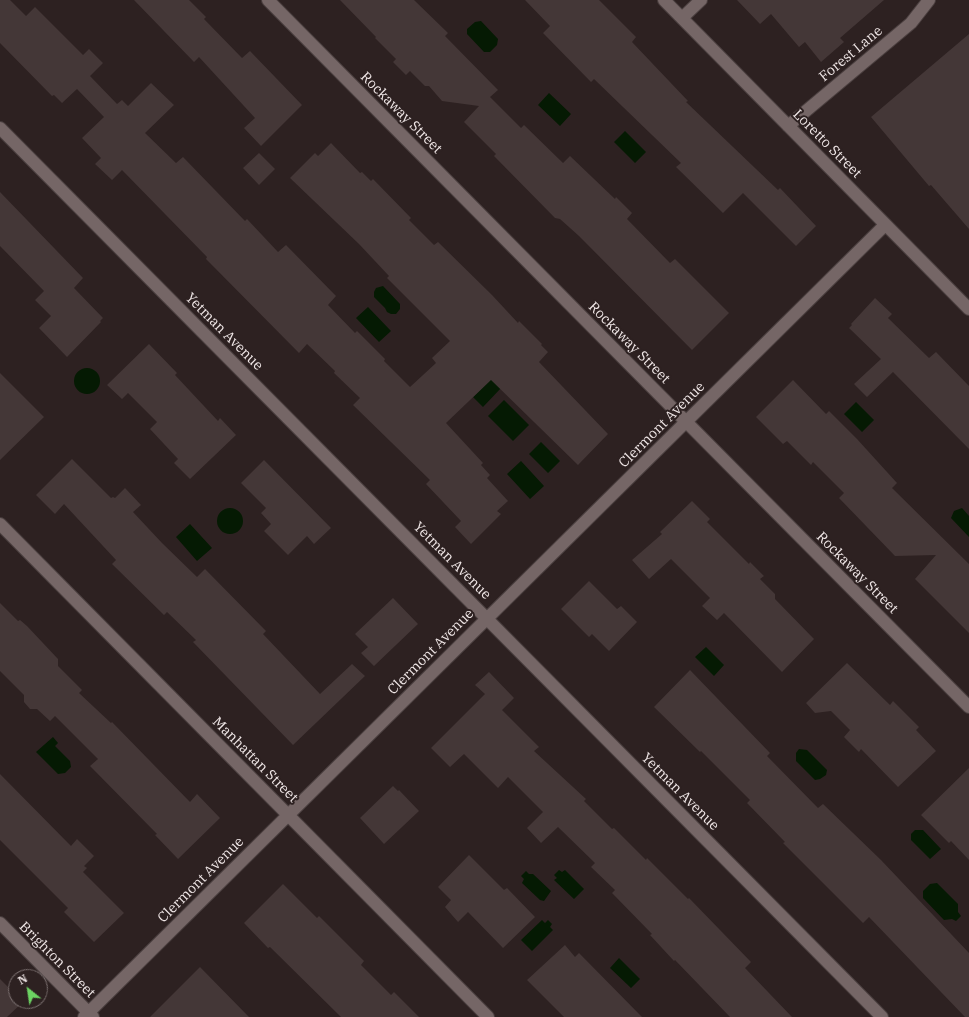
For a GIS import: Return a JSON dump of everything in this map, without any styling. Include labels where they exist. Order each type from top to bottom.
[{"type":"street","name":"Rockaway Street","points":[[268,0],[969,707]]},
{"type":"street","name":"Loretto Street","points":[[664,0],[969,309]]},
{"type":"street","points":[[682,18],[701,0]]},
{"type":"street","name":"Forest Lane","points":[[788,126],[910,23],[928,0]]},
{"type":"street","name":"Yetman Avenue","points":[[0,128],[882,1017]]},
{"type":"street","name":"Clermont Avenue","points":[[89,1015],[288,815],[885,225]]},
{"type":"street","name":"Manhattan Street","points":[[0,524],[488,1017]]},
{"type":"street","name":"Brighton Street","points":[[0,923],[89,1015]]},
{"type":"shaded area","points":[[481,21],[498,39],[497,45],[490,52],[484,52],[467,34],[467,29],[475,22]]},
{"type":"shaded area","points":[[549,93],[571,114],[560,126],[538,105]]},
{"type":"shaded area","points":[[625,131],[646,152],[635,163],[614,142]]},
{"type":"shaded area","points":[[383,286],[400,304],[400,309],[396,314],[387,312],[374,297],[376,288]]},
{"type":"shaded area","points":[[368,307],[391,331],[379,342],[356,318]]},
{"type":"shaded area","points":[[87,368],[96,372],[100,381],[96,390],[87,394],[78,390],[74,381],[78,372]]},
{"type":"shaded area","points":[[492,378],[502,387],[483,407],[473,397]]},
{"type":"shaded area","points":[[504,400],[529,425],[513,441],[488,416]]},
{"type":"shaded area","points":[[856,402],[874,420],[862,432],[844,414]]},
{"type":"shaded area","points":[[541,442],[560,461],[548,473],[529,454]]},
{"type":"shaded area","points":[[521,461],[544,486],[530,499],[507,474]]},
{"type":"shaded area","points":[[230,508],[239,512],[243,521],[239,530],[230,534],[221,530],[217,521],[221,512]]},
{"type":"shaded area","points":[[962,508],[969,516],[969,537],[951,518],[954,511]]},
{"type":"shaded area","points":[[190,524],[212,548],[197,561],[176,537]]},
{"type":"shaded area","points":[[706,647],[724,665],[714,676],[695,657]]},
{"type":"shaded area","points":[[53,737],[58,743],[55,746],[70,761],[71,767],[65,773],[58,774],[36,752]]},
{"type":"shaded area","points":[[799,749],[807,750],[827,770],[826,775],[815,780],[796,761],[796,753]]},
{"type":"shaded area","points":[[915,830],[923,830],[941,849],[930,859],[911,840],[911,834]]},
{"type":"shaded area","points":[[559,870],[562,872],[565,870],[584,889],[574,899],[554,880],[557,878],[554,875]]},
{"type":"shaded area","points":[[526,871],[529,874],[533,874],[551,891],[544,901],[540,900],[522,883],[524,879],[521,876]]},
{"type":"shaded area","points":[[937,883],[958,904],[958,912],[961,916],[956,921],[952,919],[944,920],[923,898],[923,891],[930,884]]},
{"type":"shaded area","points":[[542,920],[545,923],[548,920],[552,924],[550,927],[553,930],[532,951],[521,940]]},
{"type":"shaded area","points":[[619,958],[640,979],[631,988],[610,968]]},
{"type":"building","points":[[0,0],[10,0],[26,16],[35,7],[83,55],[89,49],[103,63],[90,76],[117,104],[122,100],[128,106],[151,83],[174,105],[145,133],[176,163],[183,157],[245,221],[247,219],[278,252],[286,245],[336,296],[328,305],[355,333],[357,331],[385,359],[384,361],[410,387],[436,363],[432,358],[450,341],[387,278],[389,276],[359,244],[290,178],[315,153],[318,156],[331,143],[360,173],[362,172],[371,181],[373,179],[411,218],[409,220],[434,245],[438,242],[518,323],[519,321],[542,344],[541,345],[548,352],[539,362],[608,434],[578,465],[491,380],[446,423],[483,463],[481,465],[490,475],[487,478],[508,501],[497,511],[501,514],[471,544],[455,527],[461,521],[426,484],[430,480],[353,405],[360,398],[334,373],[335,371],[307,344],[299,353],[206,259],[207,257],[122,170],[112,180],[95,164],[101,158],[82,138],[104,117],[77,89],[62,103],[54,95],[52,96],[0,43]]},
{"type":"building","points":[[134,0],[189,0],[206,17],[204,19],[242,58],[250,51],[302,105],[261,146],[244,128],[255,118],[199,57],[194,62]]},
{"type":"building","points":[[340,0],[414,0],[448,33],[445,36],[498,90],[490,97],[521,128],[524,125],[563,163],[570,156],[632,213],[627,219],[670,263],[675,259],[729,313],[692,350],[579,236],[560,219],[555,218],[494,156],[496,154],[464,122],[479,106],[442,101],[429,86],[425,86],[410,71],[406,75],[393,62],[396,59]]},
{"type":"building","points":[[525,0],[599,0],[636,37],[632,42],[688,101],[686,102],[778,190],[780,188],[816,226],[796,246],[743,193],[723,213],[676,167],[681,163],[594,79],[591,82],[543,33],[550,26]]},
{"type":"building","points":[[737,0],[884,0],[840,38],[844,42],[821,62],[805,42],[799,47],[771,14],[760,24]]},
{"type":"building","points":[[969,34],[969,229],[931,185],[929,186],[871,117]]},
{"type":"building","points":[[259,153],[275,169],[259,185],[243,168]]},
{"type":"building","points":[[0,192],[83,278],[74,288],[103,318],[100,321],[101,322],[67,357],[39,328],[51,316],[35,300],[44,291],[0,246]]},
{"type":"building","points":[[875,298],[892,314],[888,318],[929,358],[936,352],[969,386],[969,449],[893,372],[867,397],[854,384],[881,359],[849,328]]},
{"type":"building","points":[[149,344],[177,373],[175,375],[218,421],[220,418],[236,435],[190,479],[174,463],[178,459],[150,429],[157,422],[128,393],[122,399],[107,385]]},
{"type":"building","points":[[0,373],[44,417],[0,460]]},
{"type":"building","points":[[793,380],[826,414],[829,411],[857,439],[897,483],[892,488],[969,564],[969,633],[915,579],[936,555],[895,556],[839,498],[844,493],[813,462],[811,465],[787,441],[783,444],[756,417]]},
{"type":"building","points":[[72,459],[111,498],[115,498],[125,488],[141,505],[133,512],[162,543],[197,577],[205,569],[266,631],[263,634],[320,694],[352,664],[365,676],[293,745],[193,642],[196,640],[167,612],[164,615],[112,564],[116,560],[64,504],[55,514],[36,495]]},
{"type":"building","points":[[264,460],[331,528],[314,544],[307,536],[288,555],[264,531],[271,524],[261,513],[266,508],[241,483]]},
{"type":"building","points":[[692,501],[710,519],[707,522],[749,564],[750,562],[764,576],[760,579],[775,594],[775,599],[814,639],[782,672],[724,613],[717,620],[702,606],[710,598],[671,559],[649,579],[632,560],[662,534],[660,532]]},
{"type":"building","points":[[589,581],[617,609],[621,606],[637,622],[609,651],[592,634],[589,637],[561,609]]},
{"type":"building","points":[[393,598],[418,624],[374,666],[361,653],[368,647],[355,634]]},
{"type":"building","points":[[0,603],[18,621],[20,620],[27,626],[58,659],[58,666],[82,690],[79,693],[111,723],[112,722],[190,802],[197,794],[220,818],[178,859],[155,835],[157,834],[90,766],[98,759],[55,716],[50,721],[37,709],[30,709],[24,702],[24,695],[0,671]]},
{"type":"building","points":[[847,663],[890,705],[893,701],[919,727],[916,730],[936,751],[898,787],[861,749],[859,752],[844,737],[850,730],[831,711],[815,713],[806,703]]},
{"type":"building","points":[[690,670],[770,753],[767,756],[818,808],[823,804],[881,860],[969,953],[969,1017],[965,1017],[869,917],[863,923],[783,843],[785,842],[747,803],[750,800],[654,707]]},
{"type":"building","points":[[489,672],[514,698],[502,710],[539,747],[534,751],[586,799],[584,801],[612,829],[614,828],[646,860],[647,858],[688,899],[689,898],[751,962],[745,968],[792,1017],[730,1017],[650,935],[652,934],[612,893],[615,890],[591,867],[595,863],[558,827],[541,843],[527,828],[543,812],[508,777],[498,788],[464,754],[450,767],[431,748],[485,694],[475,685]]},
{"type":"building","points":[[969,768],[969,860],[951,841],[949,843],[921,815]]},
{"type":"building","points":[[0,774],[71,846],[77,839],[94,856],[84,866],[87,868],[83,872],[124,913],[94,942],[64,912],[68,908],[0,840]]},
{"type":"building","points":[[393,786],[398,791],[399,790],[419,811],[384,844],[360,818]]},
{"type":"building","points":[[469,855],[504,890],[507,888],[535,917],[503,948],[468,912],[458,922],[445,907],[451,900],[438,887]]},
{"type":"building","points":[[283,884],[317,918],[319,916],[364,961],[361,965],[391,995],[394,992],[419,1017],[341,1017],[270,947],[268,948],[244,923]]},
{"type":"building","points":[[565,945],[575,957],[579,953],[642,1017],[564,1017],[527,980]]},
{"type":"building","points":[[200,967],[249,1017],[150,1017]]},
{"type":"building","points":[[0,979],[8,987],[8,1009],[16,1009],[7,1017],[0,1017]]}]
